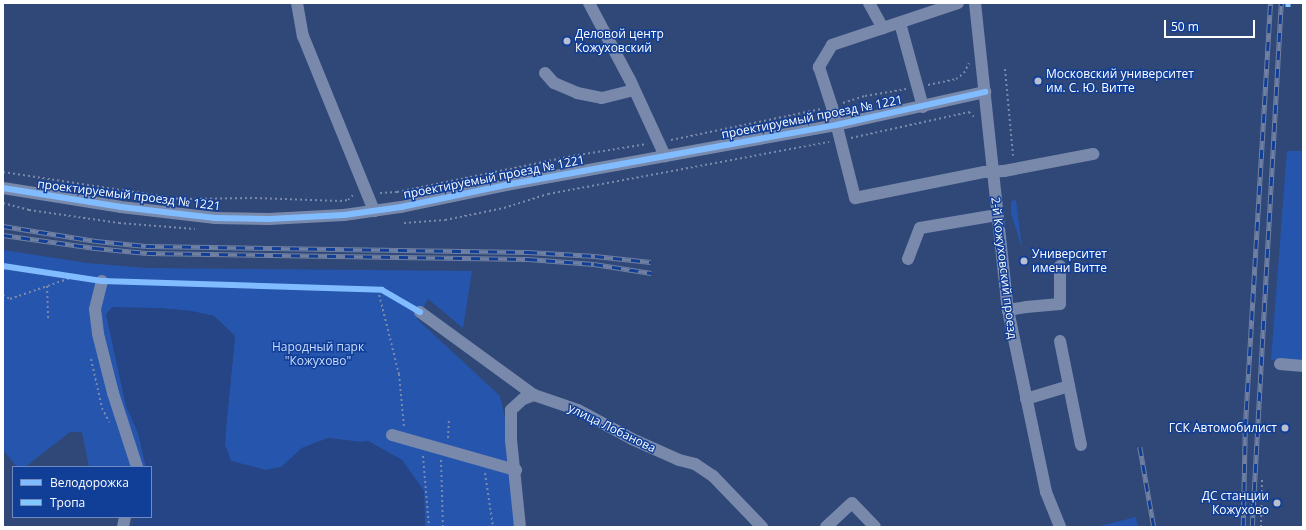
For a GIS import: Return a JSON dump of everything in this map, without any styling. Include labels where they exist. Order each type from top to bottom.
[{"type":"street","points":[[297,3],[303,36],[374,211]]},
{"type":"street","points":[[589,3],[634,90],[665,156]]},
{"type":"street","points":[[869,3],[883,28]]},
{"type":"street","points":[[958,3],[832,45],[819,66],[832,107],[855,198],[992,171],[1004,171],[1093,154]]},
{"type":"street","name":"2-й Кожуховский проезд","points":[[975,3],[1008,310],[1046,492],[1060,527]]},
{"type":"street","points":[[900,23],[923,107]]},
{"type":"street","points":[[545,73],[554,83],[577,93],[602,98],[634,90]]},
{"type":"street","name":"проектируемый проезд № 1221","points":[[3,188],[121,207],[215,218],[269,219],[319,217],[374,211],[836,125],[923,107],[985,92]]},
{"type":"street","points":[[908,259],[920,228],[997,215]]},
{"type":"street","points":[[1008,310],[1060,304],[1060,266]]},
{"type":"street","points":[[102,281],[95,309],[98,334],[113,393],[137,466]]},
{"type":"street","name":"улица Лобанова","points":[[420,312],[534,395],[578,410],[632,439],[679,460],[695,464],[713,476],[762,527]]},
{"type":"street","points":[[1060,342],[1081,445]]},
{"type":"street","points":[[1280,364],[1303,366]]},
{"type":"street","points":[[1026,399],[1069,386]]},
{"type":"street","points":[[520,527],[516,470],[511,440],[511,410],[523,399],[534,395]]},
{"type":"street","points":[[392,435],[422,443],[441,452],[516,470]]},
{"type":"street","points":[[826,527],[852,503],[875,527]]},
{"type":"path","points":[[376,190],[381,194],[397,192],[578,155],[659,142],[832,107],[865,96],[918,88],[956,79],[964,73],[969,61]]},
{"type":"path","points":[[1005,69],[1014,156],[1008,158]]},
{"type":"path","points":[[404,224],[445,220],[504,208],[548,194],[841,140],[953,117],[969,112],[977,121]]},
{"type":"path","points":[[3,172],[180,199],[255,198],[340,201],[348,200],[357,190]]},
{"type":"path","points":[[3,203],[29,210],[111,222],[198,229]]},
{"type":"path","points":[[3,269],[9,267]]},
{"type":"path","points":[[3,295],[10,299],[73,277]]},
{"type":"path","points":[[47,286],[48,319]]},
{"type":"path","points":[[378,290],[399,374],[407,440]]},
{"type":"path","points":[[444,527],[441,452],[448,439],[449,418]]},
{"type":"path","points":[[422,443],[430,527]]},
{"type":"path","points":[[483,461],[493,527]]},
{"type":"path","points":[[1261,527],[1262,478]]},
{"type":"green space","points":[[1287,151],[1303,151],[1303,361],[1271,360]]},
{"type":"green space","points":[[1016,200],[1022,248],[1011,213],[1011,201]]},
{"type":"green space","name":"Народный парк \"Кожухово\"","points":[[3,250],[87,263],[146,268],[472,271],[463,328],[428,299],[417,319],[500,396],[507,427],[515,527],[425,527],[424,491],[402,460],[368,441],[361,442],[328,438],[302,448],[282,467],[266,470],[231,461],[225,445],[235,336],[214,316],[191,311],[159,308],[106,314],[126,406],[138,433],[146,466],[89,466],[82,432],[70,432],[26,466],[16,466],[3,450]]},
{"type":"green space","points":[[1136,517],[1138,527],[1096,527]]},
{"type":"shaded area","points":[[112,307],[159,308],[191,311],[214,316],[235,336],[225,445],[231,461],[265,470],[281,467],[302,448],[328,438],[361,442],[368,441],[402,460],[424,491],[425,527],[132,527],[136,518],[152,518],[152,466],[146,466],[138,433],[126,406],[106,314]]},
{"type":"railway","points":[[1243,527],[1245,428],[1270,3]]},
{"type":"railway","points":[[1252,527],[1281,3]]},
{"type":"railway","points":[[3,226],[96,241],[146,246],[528,252],[595,256],[651,262]]},
{"type":"railway","points":[[3,235],[95,248],[147,253],[528,259],[594,264],[651,273]]},
{"type":"railway","points":[[1140,447],[1154,527]]},
{"type":"cycle path","points":[[3,188],[121,207],[215,218],[269,219],[344,215],[401,207],[506,185],[836,125],[985,92]]},
{"type":"cycle path","points":[[3,266],[102,281],[382,290],[420,312]]},
{"type":"place","name":"Деловой центр Кожуховский","points":[[567,41]]},
{"type":"place","name":"Московский университет им. С. Ю. Витте","points":[[1038,81]]},
{"type":"place","name":"Университет имени Витте","points":[[1024,261]]},
{"type":"place","name":"ГСК Автомобилист","points":[[1285,428]]},
{"type":"place","name":"ДС станции Кожухово","points":[[1277,503]]}]
